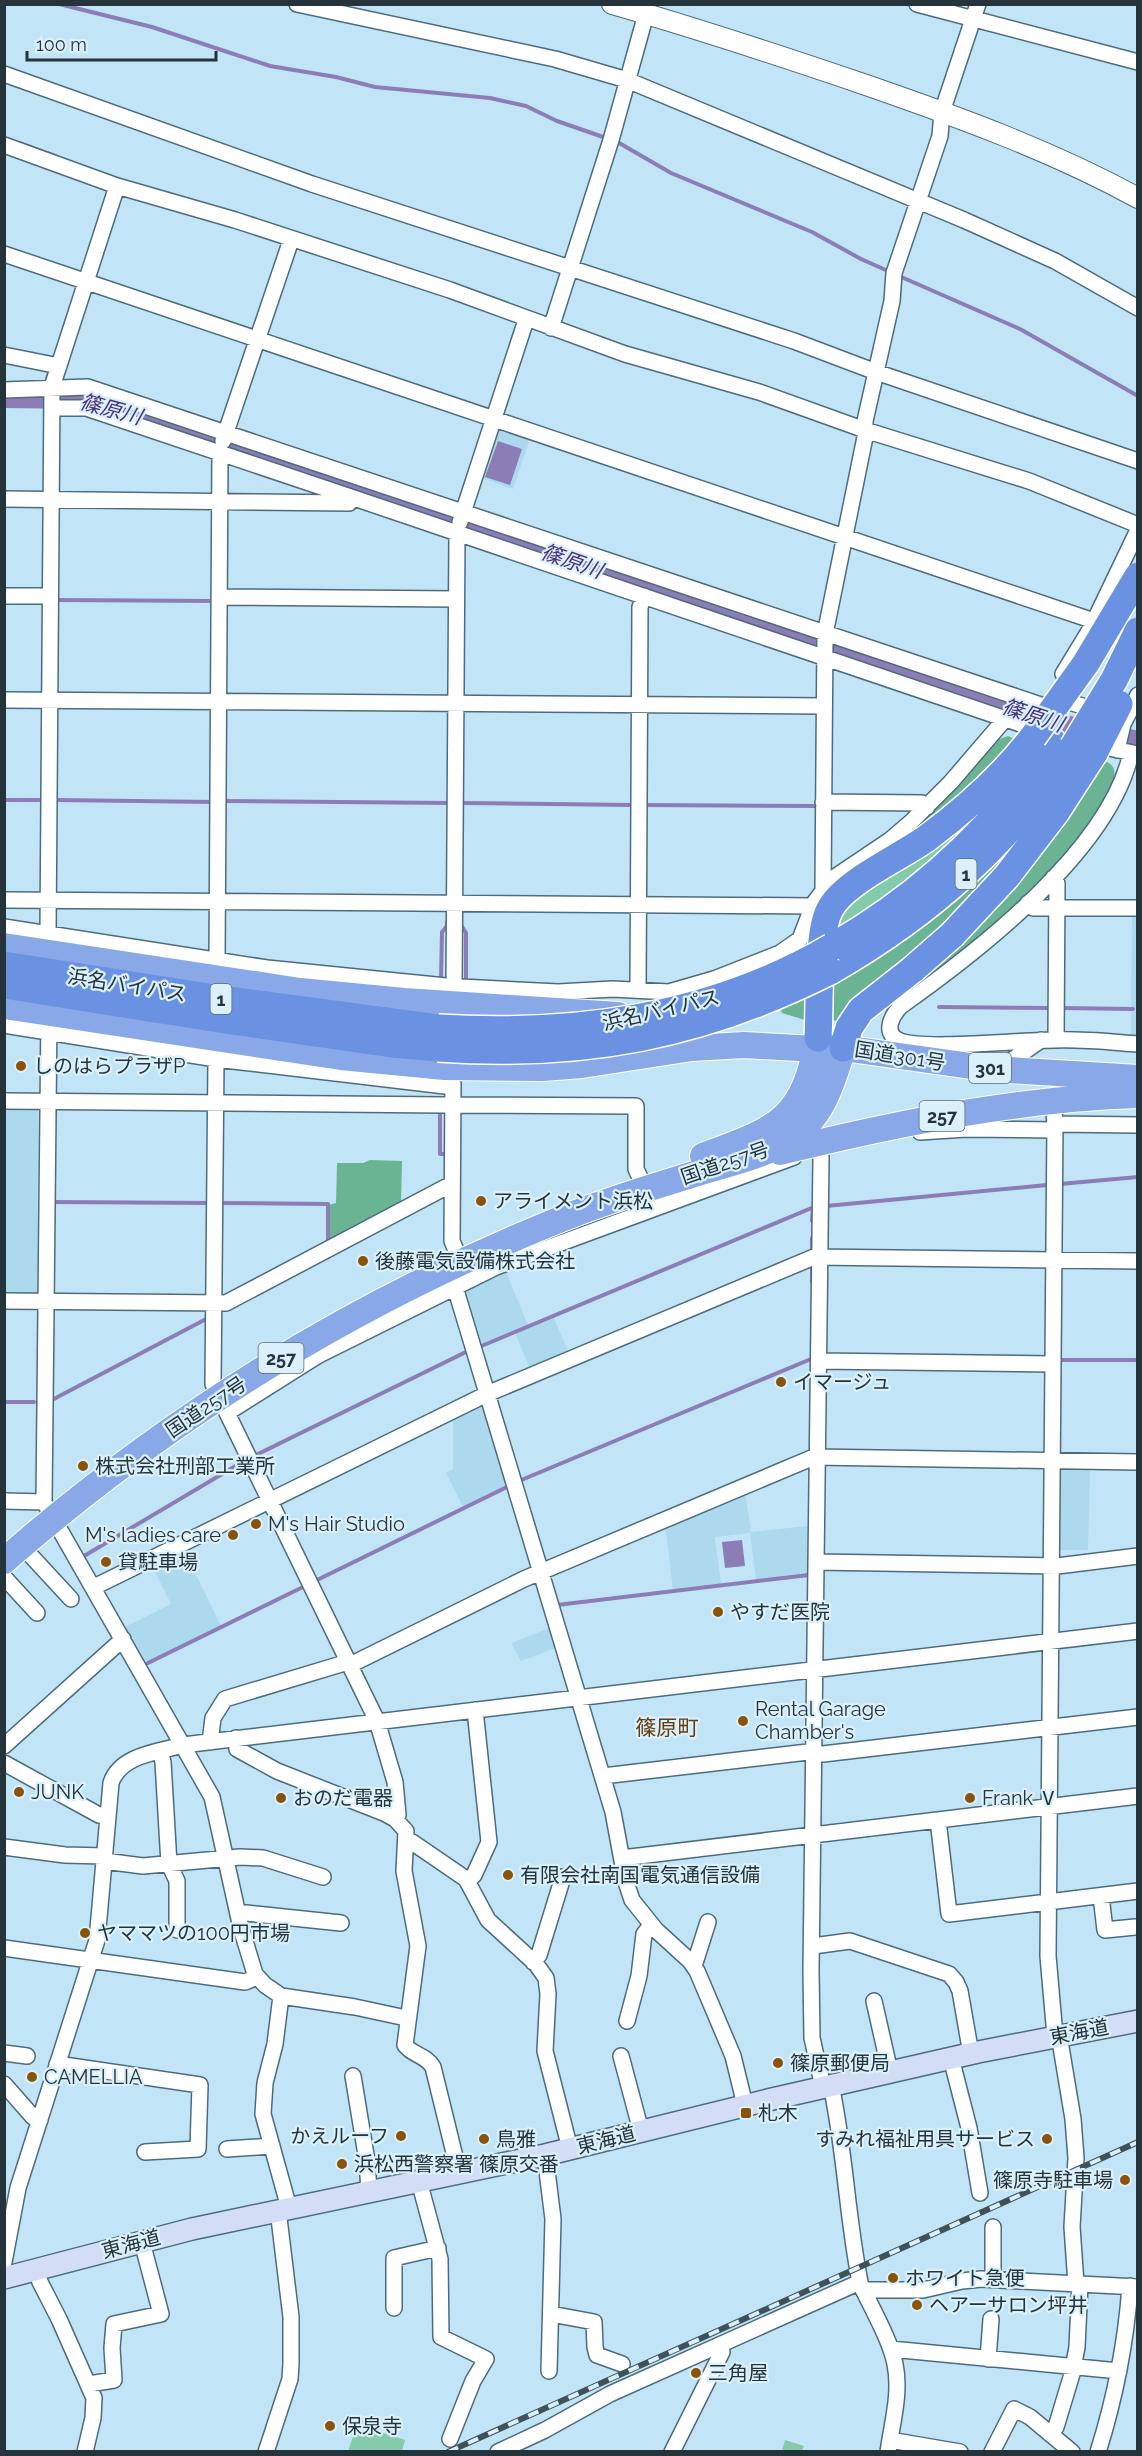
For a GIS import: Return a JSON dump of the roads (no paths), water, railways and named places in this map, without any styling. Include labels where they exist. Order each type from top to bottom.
[{"type":"highway","points":[[4,946],[46,944],[276,988],[450,1032],[505,1069],[582,1065],[718,1046],[826,1045],[849,1028],[861,1010],[952,935],[1007,876],[1056,813],[1082,732],[1080,672],[1137,576]]},
{"type":"highway","name":"浜名バイパス","points":[[1082,732],[1096,670],[1137,587]]},
{"type":"highway","name":"浜名バイパス","points":[[4,965],[450,1032],[541,1031],[577,1028],[685,1008],[831,959],[912,894],[967,846],[1017,793],[1082,732],[1114,680],[1137,631]]},
{"type":"highway","points":[[826,1045],[823,933],[829,910],[835,900],[853,884],[906,852],[944,825],[988,787],[1082,732],[1137,662]]},
{"type":"highway","name":"浜名バイパス","points":[[4,985],[392,1044],[450,1032]]},
{"type":"highway","points":[[4,1006],[48,1023],[341,1057],[450,1032],[644,1017],[826,1045]]},
{"type":"highway","name":"国道301号","points":[[826,1045],[999,1069],[1137,1078]]},
{"type":"highway","name":"国道257号","points":[[13,1553],[49,1510],[138,1453],[223,1405],[330,1329],[699,1158],[762,1142],[790,1126],[811,1101],[826,1055],[832,1050],[826,1045]]},
{"type":"highway","name":"国道257号","points":[[590,1208],[686,1176],[750,1159],[787,1141],[814,1117],[827,1096],[826,1045]]},
{"type":"highway","name":"257","points":[[750,1159],[818,1146],[926,1119],[1055,1118],[1137,1095]]},
{"type":"main road","name":"東海道","points":[[5,2270],[36,2269],[283,2209],[545,2155],[827,2086],[1137,2020]]},
{"type":"street","points":[[297,4],[555,59],[627,80],[918,201],[1055,261],[1137,308]]},
{"type":"street","points":[[612,4],[643,10],[942,112],[1040,150],[1137,198]]},
{"type":"street","points":[[916,4],[975,12],[1137,62]]},
{"type":"street","points":[[551,328],[627,80],[643,10]]},
{"type":"street","points":[[823,890],[825,635],[865,421],[892,302],[894,273],[940,136],[942,112],[975,12]]},
{"type":"street","points":[[4,74],[312,184],[794,341],[876,372],[1137,461]]},
{"type":"street","points":[[4,145],[117,186],[235,220],[450,290],[526,320],[625,354],[759,392],[865,430],[1029,481],[1137,525]]},
{"type":"street","points":[[46,944],[52,398],[59,366],[117,186]]},
{"type":"street","points":[[217,961],[222,445],[291,240]]},
{"type":"street","points":[[4,254],[845,537],[1097,616],[1137,624]]},
{"type":"street","points":[[526,320],[459,525],[456,599],[454,926],[450,1032],[454,1272],[487,1394],[603,1776],[616,1823],[626,1882],[632,1899],[651,1924],[694,1966],[730,2048],[745,2105]]},
{"type":"street","points":[[4,355],[59,366]]},
{"type":"street","points":[[52,398],[88,387],[222,445],[351,497],[459,525],[644,596],[1005,719],[1082,732],[1137,732]]},
{"type":"street","points":[[4,390],[52,398],[222,445],[459,525],[825,635],[1082,732],[1128,768],[1099,822],[1074,856],[1028,903],[963,962],[895,1012],[890,1028],[892,1035],[898,1040],[927,1045],[1049,1040],[1137,1044]]},
{"type":"street","points":[[4,499],[350,503],[351,497]]},
{"type":"street","points":[[1082,732],[1097,616],[1137,530]]},
{"type":"street","points":[[4,596],[50,596]]},
{"type":"street","points":[[638,990],[640,607],[644,596]]},
{"type":"street","points":[[219,597],[456,599]]},
{"type":"street","points":[[1082,732],[1137,694]]},
{"type":"street","points":[[4,700],[824,706]]},
{"type":"street","points":[[4,1025],[48,1023],[216,1059],[450,1032],[558,992],[613,989],[677,991],[747,967],[780,953],[800,939],[813,906],[823,890],[844,871],[890,840],[927,807],[1005,719]]},
{"type":"street","points":[[823,802],[922,803],[927,807]]},
{"type":"street","points":[[1049,1040],[1058,883],[1053,878]]},
{"type":"street","points":[[4,900],[813,906]]},
{"type":"street","points":[[1028,903],[1033,908],[1137,908]]},
{"type":"street","points":[[4,927],[46,944],[217,961],[325,975],[450,1032]]},
{"type":"street","points":[[48,1023],[45,1302],[49,1510],[212,1797],[237,1915],[252,1968],[257,1977],[281,1996],[355,2007],[406,2018]]},
{"type":"street","points":[[450,1032],[453,1105],[445,1132],[452,1155]]},
{"type":"street","points":[[450,1032],[453,1105]]},
{"type":"street","points":[[999,1069],[1049,1040]]},
{"type":"street","points":[[216,1059],[213,1384],[377,1721],[395,1782],[398,1815],[394,1819]]},
{"type":"street","points":[[4,1101],[636,1106],[636,1169],[643,1184]]},
{"type":"street","points":[[1050,2434],[1056,2427],[1074,2367],[1079,2332],[1078,2284],[1072,2227],[1076,2158],[1074,2129],[1070,2093],[1049,1986],[1055,1118],[1137,1125]]},
{"type":"street","points":[[454,1272],[496,1267],[818,1146],[821,1157],[812,2038],[827,2086],[845,2174],[852,2240],[862,2286],[891,2349],[895,2364],[897,2390],[889,2446],[960,2451]]},
{"type":"street","points":[[4,1301],[226,1303],[446,1187],[452,1187]]},
{"type":"street","points":[[94,1587],[487,1394],[804,1262],[820,1257],[1137,1261]]},
{"type":"street","points":[[819,1361],[1053,1364]]},
{"type":"street","points":[[210,1742],[209,1734],[213,1718],[225,1699],[349,1663],[541,1572],[818,1457],[1137,1462]]},
{"type":"street","points":[[4,1502],[49,1510]]},
{"type":"street","points":[[13,1553],[71,1599]]},
{"type":"street","points":[[817,1562],[1051,1566],[1137,1556]]},
{"type":"street","points":[[4,1577],[37,1613]]},
{"type":"street","points":[[5,2270],[16,2198],[97,1940],[111,1783],[114,1772],[122,1764],[183,1745],[236,1738],[1137,1631]]},
{"type":"street","points":[[4,1746],[123,1639]]},
{"type":"street","points":[[467,1881],[474,1875],[489,1842],[475,1710]]},
{"type":"street","points":[[603,1776],[808,1752],[823,1754],[1137,1717]]},
{"type":"street","points":[[236,1738],[237,1749],[268,1767],[384,1813],[394,1819],[405,1831],[405,1879],[417,1939],[406,2018],[405,2045],[410,2051],[427,2059],[433,2067],[459,2172]]},
{"type":"street","points":[[160,1752],[163,1762],[169,1864],[177,1881],[177,1930]]},
{"type":"street","points":[[4,1763],[99,1815],[108,1816]]},
{"type":"street","points":[[622,1858],[1137,1796]]},
{"type":"street","points":[[938,1820],[951,1919],[1048,1902],[1137,1891]]},
{"type":"street","points":[[406,1842],[412,1842],[467,1881],[480,1909],[488,1920],[542,1970],[548,1986],[545,2051],[570,2149]]},
{"type":"street","points":[[4,1847],[104,1858],[143,1866],[240,1857],[263,1858],[323,1877]]},
{"type":"street","points":[[533,1962],[539,1955],[563,1877]]},
{"type":"street","points":[[1101,1896],[1105,1930],[1129,1932]]},
{"type":"street","points":[[237,1915],[246,1913],[341,1923]]},
{"type":"street","points":[[694,1966],[708,1922]]},
{"type":"street","points":[[625,2014],[639,1976],[644,1934],[651,1924]]},
{"type":"street","points":[[813,1946],[850,1941],[950,1974],[956,1982],[960,1991],[961,2056],[969,2128],[980,2193]]},
{"type":"street","points":[[4,1948],[246,1982],[257,1977]]},
{"type":"street","points":[[266,2451],[290,2379],[291,2364],[291,2317],[280,2171],[264,2124],[263,2103],[267,2074],[275,2044],[281,1996]]},
{"type":"street","points":[[874,2001],[890,2072]]},
{"type":"street","points":[[4,2053],[27,2056]]},
{"type":"street","points":[[621,2056],[640,2131]]},
{"type":"street","points":[[57,2064],[200,2085],[198,2149],[145,2152]]},
{"type":"street","points":[[353,2076],[367,2161],[369,2191]]},
{"type":"street","points":[[4,2084],[33,2117],[40,2120]]},
{"type":"street","points":[[227,2150],[272,2146]]},
{"type":"street","points":[[545,2155],[553,2212],[549,2371]]},
{"type":"street","points":[[419,2181],[438,2248],[441,2337],[486,2359],[473,2381],[450,2439]]},
{"type":"street","points":[[993,2227],[993,2280]]},
{"type":"street","points":[[89,2384],[114,2380],[112,2348],[114,2324],[161,2314],[142,2242]]},
{"type":"street","points":[[394,2308],[394,2258],[438,2248]]},
{"type":"street","points":[[36,2269],[40,2282],[89,2384],[94,2408],[85,2451]]},
{"type":"street","points":[[498,2451],[545,2430],[610,2394],[719,2345],[862,2286],[923,2290],[971,2279],[1134,2287],[1119,2371],[1098,2451]]},
{"type":"street","points":[[551,2314],[594,2322],[597,2355],[622,2364]]},
{"type":"street","points":[[988,2359],[991,2319]]},
{"type":"street","points":[[672,2451],[722,2352],[719,2345]]},
{"type":"street","points":[[891,2349],[1119,2371]]},
{"type":"street","points":[[992,2451],[1014,2409],[1030,2417],[1072,2451]]},
{"type":"waterway","points":[[59,4],[152,27],[270,66],[336,77],[375,87],[490,98],[526,106],[557,121],[606,138]]},
{"type":"waterway","points":[[614,140],[671,173],[812,232],[888,271]]},
{"type":"waterway","points":[[19,143],[55,156]]},
{"type":"waterway","points":[[899,276],[1020,329],[1138,396]]},
{"type":"waterway","points":[[47,379],[50,370]]},
{"type":"waterway","name":"篠原川","points":[[4,397],[88,398],[1065,726],[1138,742]]},
{"type":"waterway","points":[[55,600],[215,601]]},
{"type":"waterway","points":[[4,800],[44,800]]},
{"type":"waterway","points":[[56,800],[213,802]]},
{"type":"waterway","points":[[223,801],[449,803]]},
{"type":"waterway","points":[[462,803],[633,805]]},
{"type":"waterway","points":[[644,805],[818,806]]},
{"type":"waterway","points":[[441,979],[442,932],[447,922]]},
{"type":"waterway","points":[[461,925],[466,933],[466,979]]},
{"type":"waterway","points":[[939,1007],[1051,1008]]},
{"type":"waterway","points":[[1062,1008],[1133,1009]]},
{"type":"waterway","points":[[440,1110],[440,1154],[445,1154],[447,1157]]},
{"type":"waterway","points":[[1060,1184],[1138,1177]]},
{"type":"waterway","points":[[826,1206],[1047,1185]]},
{"type":"waterway","points":[[52,1202],[209,1203]]},
{"type":"waterway","points":[[220,1203],[328,1204],[328,1241]]},
{"type":"waterway","points":[[812,1221],[813,1207]]},
{"type":"waterway","points":[[479,1347],[814,1207]]},
{"type":"waterway","points":[[812,1238],[812,1254]]},
{"type":"waterway","points":[[812,1263],[812,1282]]},
{"type":"waterway","points":[[50,1401],[208,1318]]},
{"type":"waterway","points":[[254,1456],[468,1351]]},
{"type":"waterway","points":[[519,1481],[811,1359]]},
{"type":"waterway","points":[[1059,1360],[1138,1360]]},
{"type":"waterway","points":[[4,1402],[34,1402]]},
{"type":"waterway","points":[[84,1556],[244,1461]]},
{"type":"waterway","points":[[315,1581],[509,1486]]},
{"type":"waterway","points":[[557,1605],[809,1575]]},
{"type":"waterway","points":[[148,1663],[305,1586]]},
{"type":"railway","points":[[448,2452],[1138,2142]]},
{"type":"place","name":"しのはらプラザP","points":[[21,1066]]},
{"type":"place","name":"アライメント浜松","points":[[481,1201]]},
{"type":"place","name":"後藤電気設備株式会社","points":[[363,1261]]},
{"type":"place","name":"イマージュ","points":[[781,1382]]},
{"type":"place","name":"株式会社刑部工業所","points":[[83,1466]]},
{"type":"place","name":"M's Hair Studio","points":[[256,1524]]},
{"type":"place","name":"M's ladies care","points":[[233,1535]]},
{"type":"place","name":"貸駐車場","points":[[106,1562]]},
{"type":"place","name":"やすだ医院","points":[[718,1612]]},
{"type":"place","name":"Rental Garage Chamber's","points":[[743,1721]]},
{"type":"place","name":"JUNK","points":[[19,1792]]},
{"type":"place","name":"おのだ電器","points":[[281,1798]]},
{"type":"place","name":"Frank Ⅴ","points":[[970,1798]]},
{"type":"place","name":"有限会社南国電気通信設備","points":[[508,1875]]},
{"type":"place","name":"ヤママツの100円市場","points":[[85,1933]]},
{"type":"place","name":"篠原郵便局","points":[[778,2063]]},
{"type":"place","name":"CAMELLIA","points":[[32,2077]]},
{"type":"place","name":"札木","points":[[746,2113]]},
{"type":"place","name":"かえルーフ","points":[[401,2136]]},
{"type":"place","name":"鳥雅","points":[[484,2139]]},
{"type":"place","name":"すみれ福祉用具サービス","points":[[1047,2139]]},
{"type":"place","name":"浜松西警察署 篠原交番","points":[[342,2164]]},
{"type":"place","name":"篠原寺駐車場","points":[[1125,2180]]},
{"type":"place","name":"ホワイト急便","points":[[893,2278]]},
{"type":"place","name":"ヘアーサロン坪井","points":[[917,2305]]},
{"type":"place","name":"三角屋","points":[[696,2373]]},
{"type":"place","name":"保泉寺","points":[[330,2426]]},
{"type":"district","name":"篠原町","points":[[667,1727]]}]
